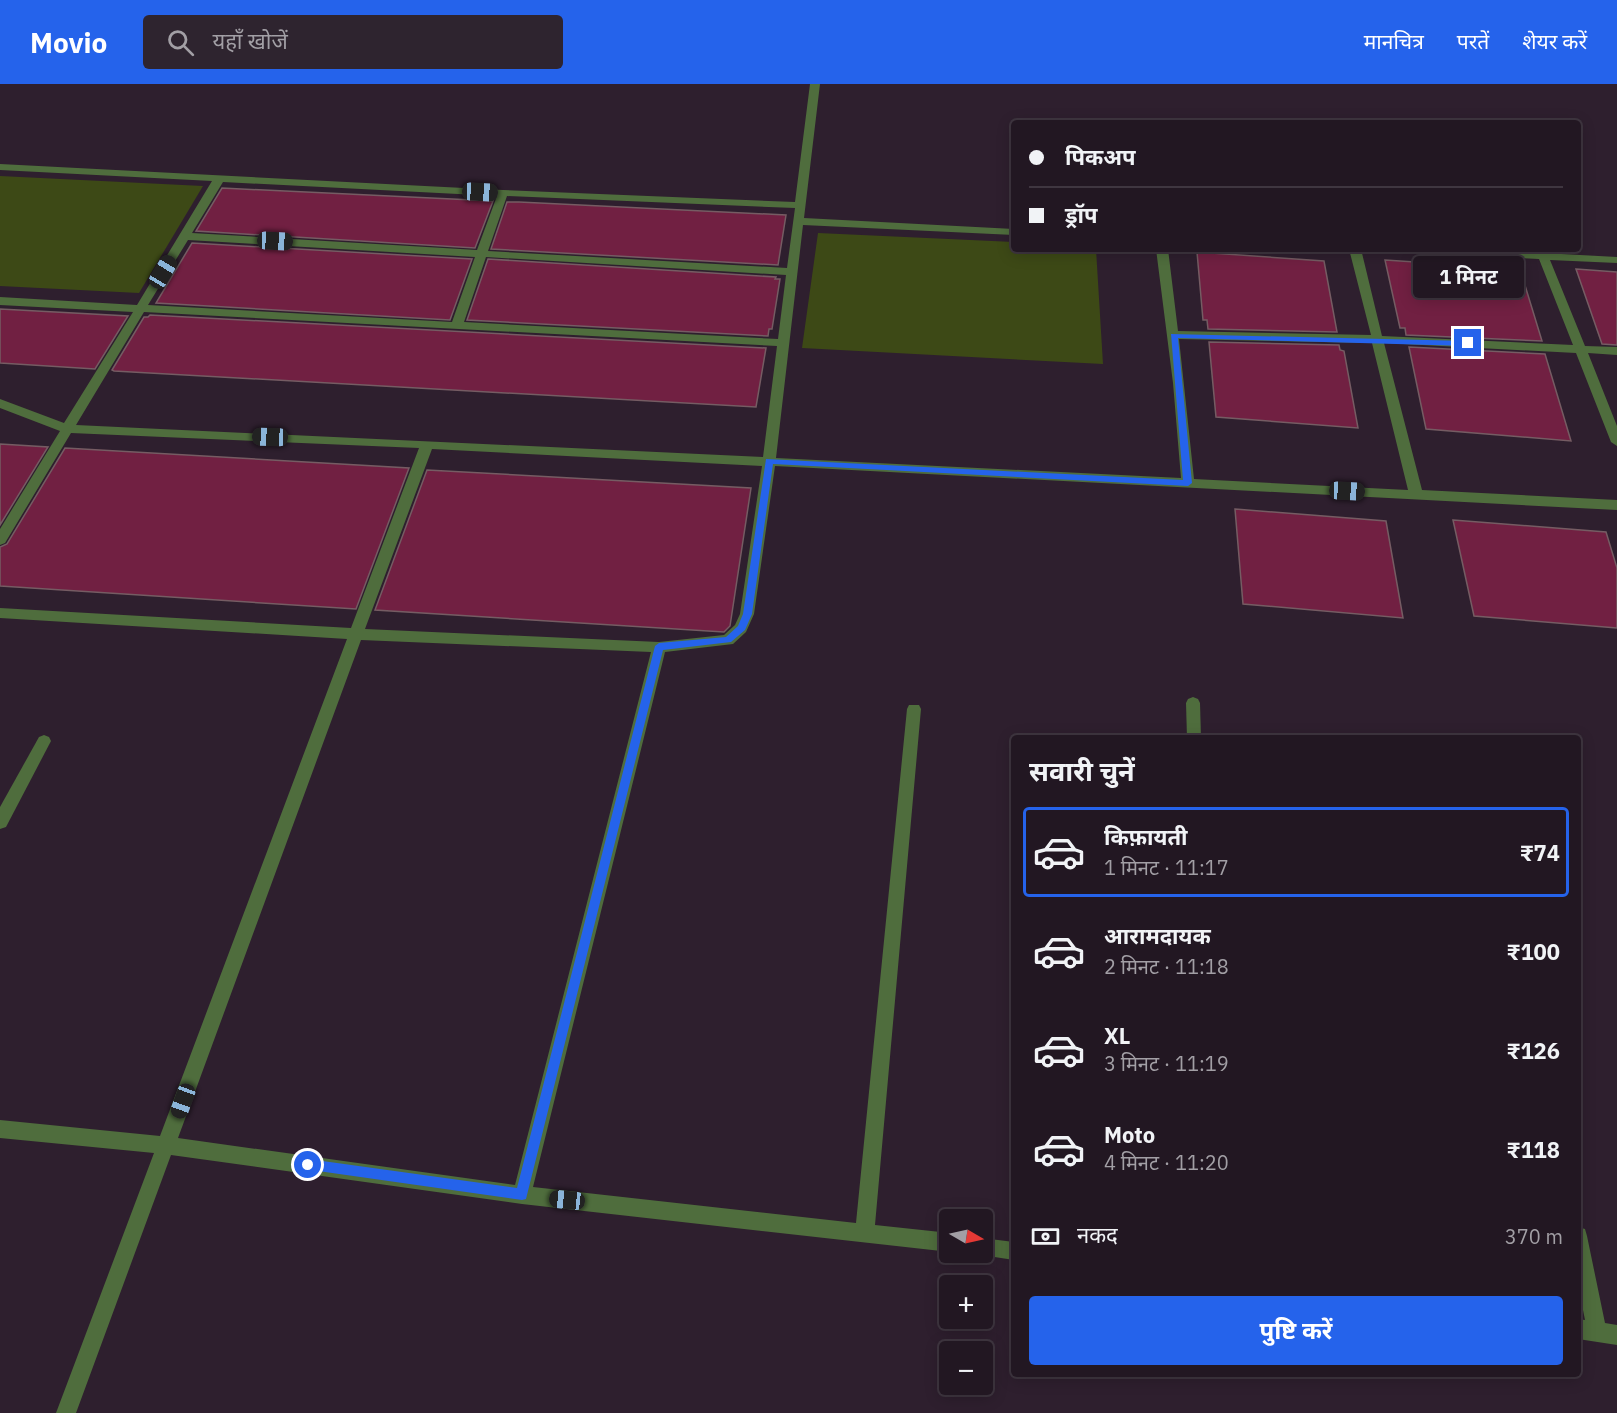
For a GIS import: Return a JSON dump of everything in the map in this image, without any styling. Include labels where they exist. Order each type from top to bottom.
[{"type":"street","points":[[0,613],[354,634],[659,646],[728,640],[741,628],[747,614],[769,461],[815,84]]},
{"type":"street","points":[[0,167],[503,193],[800,205]]},
{"type":"street","points":[[0,540],[219,178]]},
{"type":"street","points":[[456,327],[503,193]]},
{"type":"street","points":[[798,221],[1011,231]]},
{"type":"street","points":[[184,236],[793,272]]},
{"type":"street","points":[[1162,252],[1188,483]]},
{"type":"street","points":[[1356,252],[1416,494]]},
{"type":"street","points":[[1464,252],[1617,260]]},
{"type":"street","points":[[1543,256],[1617,442]]},
{"type":"street","points":[[0,301],[784,343]]},
{"type":"street","points":[[1173,335],[1377,339],[1617,351]]},
{"type":"street","points":[[0,403],[67,429],[427,444],[1617,505]]},
{"type":"street","points":[[66,1413],[354,634],[427,444]]},
{"type":"street","points":[[522,1194],[659,646]]},
{"type":"street","points":[[1193,703],[1194,735]]},
{"type":"street","points":[[865,1232],[914,709]]},
{"type":"street","points":[[0,822],[44,741]]},
{"type":"street","points":[[0,1129],[166,1145],[522,1194],[939,1242]]},
{"type":"street","points":[[993,1248],[1011,1251]]},
{"type":"street","points":[[1581,1268],[1587,1331],[1617,1335]]},
{"type":"green space","points":[[0,176],[203,186],[139,293],[0,286]]},
{"type":"green space","points":[[818,233],[1011,242],[1011,252],[1096,252],[1103,364],[802,348]]},
{"type":"building","points":[[222,188],[493,201],[475,248],[196,231]]},
{"type":"building","points":[[507,202],[786,215],[778,265],[491,249]]},
{"type":"building","points":[[192,243],[472,259],[450,320],[156,303]]},
{"type":"building","points":[[1197,252],[1324,261],[1337,332],[1208,329],[1207,320],[1203,320]]},
{"type":"building","points":[[488,259],[780,279],[772,329],[769,329],[768,336],[467,320]]},
{"type":"building","points":[[1385,260],[1520,269],[1542,341],[1406,335],[1405,328],[1400,328]]},
{"type":"building","points":[[1576,269],[1617,272],[1617,345],[1602,344]]},
{"type":"building","points":[[0,309],[128,316],[95,369],[0,363]]},
{"type":"building","points":[[150,315],[766,348],[756,407],[112,370],[144,317]]},
{"type":"building","points":[[1209,342],[1339,345],[1340,350],[1344,351],[1358,428],[1216,417]]},
{"type":"building","points":[[1409,347],[1545,354],[1571,441],[1426,429]]},
{"type":"building","points":[[0,444],[48,447],[0,525]]},
{"type":"building","points":[[65,448],[409,468],[356,609],[0,586],[0,547],[7,544]]},
{"type":"building","points":[[427,470],[751,488],[730,626],[724,632],[375,610]]},
{"type":"building","points":[[1235,509],[1386,521],[1403,618],[1243,604]]},
{"type":"building","points":[[1453,520],[1606,532],[1617,568],[1617,628],[1474,616]]},
{"type":"route","points":[[308,1165],[522,1194],[659,646],[728,640],[741,628],[747,614],[769,461],[1188,483],[1173,335],[1468,343]]}]
